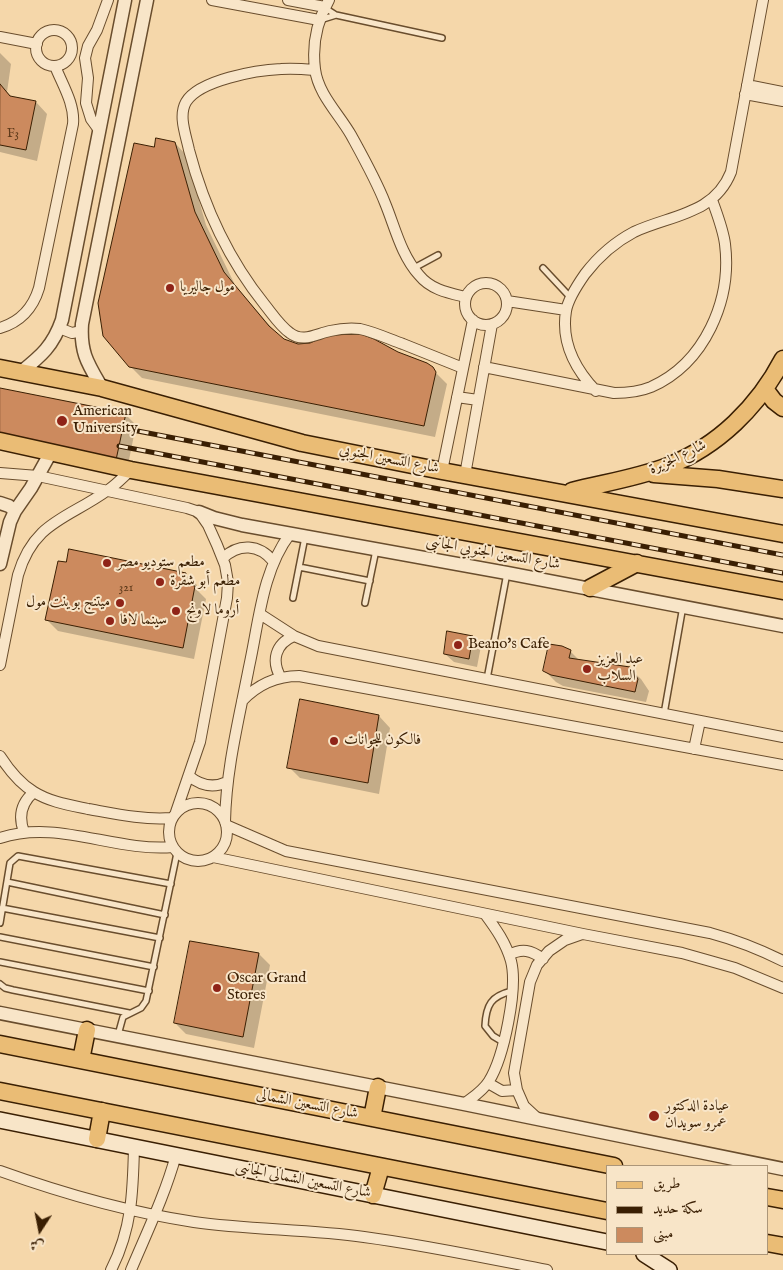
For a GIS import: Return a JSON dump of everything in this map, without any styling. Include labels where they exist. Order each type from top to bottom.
[{"type":"main road","name":"شارع الجزيرة","points":[[565,493],[644,474],[668,466],[691,455],[712,442],[738,421],[765,389],[783,359]]},
{"type":"main road","name":"شارع التسعين الجنوبي","points":[[0,368],[102,388],[302,443],[783,534]]},
{"type":"main road","points":[[765,389],[774,401],[783,408]]},
{"type":"main road","points":[[0,441],[131,470],[783,591]]},
{"type":"main road","points":[[644,474],[718,479],[783,489]]},
{"type":"main road","points":[[590,588],[638,563]]},
{"type":"main road","points":[[81,1060],[87,1030]]},
{"type":"main road","name":"شارع التسعين الشمالى","points":[[0,1044],[609,1165]]},
{"type":"main road","points":[[372,1118],[378,1087]]},
{"type":"main road","points":[[0,1091],[606,1212]]},
{"type":"main road","points":[[96,1139],[102,1111]]},
{"type":"main road","name":"شارع التسعين الشمالى الجانبى","points":[[0,1120],[606,1242]]},
{"type":"main road","points":[[373,1195],[381,1167]]},
{"type":"main road","points":[[768,1197],[783,1200]]},
{"type":"main road","points":[[768,1243],[783,1246]]},
{"type":"main road","points":[[646,1255],[669,1270]]},
{"type":"street","points":[[99,130],[91,119],[86,103],[88,78],[85,63],[88,46],[97,30],[108,0]]},
{"type":"street","points":[[21,372],[49,348],[59,328],[125,0]]},
{"type":"street","points":[[102,388],[84,355],[81,340],[82,331],[147,0]]},
{"type":"street","points":[[212,0],[319,20]]},
{"type":"street","points":[[288,0],[327,4],[319,20],[314,47],[315,70],[319,87],[344,123],[366,162],[385,202],[404,252],[413,268],[429,285],[440,291],[466,297]]},
{"type":"street","points":[[596,390],[583,377],[574,362],[565,328],[566,310],[590,267],[603,253],[634,232],[669,221],[712,200],[727,183],[731,172],[763,0]]},
{"type":"street","points":[[71,43],[71,52],[67,60],[55,66],[49,65],[40,59],[36,49],[42,35],[52,31],[62,33],[71,43],[88,46]]},
{"type":"street","points":[[0,37],[37,44]]},
{"type":"street","points":[[67,60],[85,63]]},
{"type":"street","points":[[0,328],[14,322],[28,311],[39,288],[74,117],[71,104],[55,66]]},
{"type":"street","points":[[315,70],[281,68],[248,73],[207,85],[195,92],[186,102],[183,114],[197,181],[219,234],[248,284],[292,335],[308,338],[342,329],[360,329],[463,368]]},
{"type":"street","points":[[746,90],[783,92]]},
{"type":"street","points":[[746,90],[783,101]]},
{"type":"street","points":[[484,367],[614,393],[632,392],[650,387],[666,379],[683,365],[710,330],[719,309],[725,287],[727,265],[725,243],[720,221],[712,200]]},
{"type":"street","points":[[488,283],[501,289],[507,301],[507,307],[502,318],[492,324],[478,324],[466,310],[466,297],[474,286],[488,283]]},
{"type":"street","points":[[507,301],[566,310]]},
{"type":"street","points":[[442,471],[473,320]]},
{"type":"street","points":[[465,475],[492,324]]},
{"type":"street","points":[[59,328],[72,333],[82,331]]},
{"type":"street","points":[[457,397],[478,400]]},
{"type":"street","points":[[0,564],[10,522],[15,511],[51,452]]},
{"type":"street","points":[[0,665],[18,575],[29,548],[49,526],[108,490],[131,470]]},
{"type":"street","points":[[0,473],[38,476],[108,490],[199,512],[208,525],[223,558],[228,582],[228,598],[200,742],[168,833],[175,850],[184,858],[198,861],[213,857],[709,960],[735,968],[783,988]]},
{"type":"street","points":[[0,503],[9,506],[15,511]]},
{"type":"street","name":"شارع التسعين الجنوبي الجانبى","points":[[199,512],[234,523],[290,534],[590,588],[783,626]]},
{"type":"street","points":[[213,857],[223,846],[227,832],[228,782],[232,752],[266,582],[273,561],[290,534]]},
{"type":"street","points":[[223,558],[233,550],[245,547],[264,552],[273,561]]},
{"type":"street","points":[[260,614],[294,636],[318,646],[783,737]]},
{"type":"street","points":[[281,678],[275,666],[276,653],[283,642],[294,636]]},
{"type":"street","points":[[242,701],[264,684],[281,678],[305,677],[783,765]]},
{"type":"street","points":[[694,749],[700,722]]},
{"type":"street","points":[[0,756],[19,781],[34,792],[60,803],[149,819],[174,815],[188,804],[204,803],[217,810],[226,823],[286,850],[710,933],[745,943],[783,961]]},
{"type":"street","points":[[189,776],[204,785],[216,786],[228,782]]},
{"type":"street","points":[[24,832],[20,818],[21,810],[28,797],[34,792]]},
{"type":"street","points":[[0,838],[24,832],[44,832],[175,850]]},
{"type":"street","points":[[464,1104],[477,1095],[488,1083],[496,1069],[512,991],[513,979],[506,945],[485,914]]},
{"type":"street","points":[[536,1118],[524,1106],[517,1090],[514,1073],[530,982],[537,965],[549,950],[565,940],[583,934]]},
{"type":"street","points":[[509,955],[516,951],[527,950],[543,958]]},
{"type":"street","points":[[0,1013],[536,1118],[764,1165]]},
{"type":"street","points":[[488,1083],[502,1091],[517,1090]]},
{"type":"street","points":[[111,1270],[125,1236],[131,1211],[134,1147]]},
{"type":"street","points":[[131,1270],[155,1216],[169,1180],[176,1155]]},
{"type":"street","points":[[768,1166],[783,1169]]},
{"type":"street","points":[[0,1171],[51,1190],[155,1216],[232,1226],[316,1232],[408,1243],[547,1270]]},
{"type":"lane","points":[[327,4],[336,15]]},
{"type":"lane","points":[[319,20],[336,15],[442,38]]},
{"type":"lane","points":[[413,268],[438,255]]},
{"type":"lane","points":[[543,268],[572,299]]},
{"type":"lane","points":[[293,598],[305,536]]},
{"type":"lane","points":[[365,603],[376,549]]},
{"type":"lane","points":[[299,567],[370,581]]},
{"type":"lane","points":[[486,679],[507,573]]},
{"type":"lane","points":[[664,714],[683,606]]},
{"type":"lane","points":[[117,1036],[121,1021],[129,1013],[144,1005],[149,991],[171,884],[175,850]]},
{"type":"lane","points":[[0,923],[12,860],[22,855],[171,884]]},
{"type":"lane","points":[[7,882],[164,915]]},
{"type":"lane","points":[[2,908],[160,938]]},
{"type":"lane","points":[[0,937],[154,967]]},
{"type":"lane","points":[[0,962],[149,991]]},
{"type":"lane","points":[[0,984],[5,988],[13,990],[129,1013]]},
{"type":"lane","points":[[503,1042],[493,1036],[485,1026],[486,1016],[489,1005],[495,997],[512,991]]},
{"type":"building","points":[[0,84],[10,96],[36,101],[26,150],[0,145]]},
{"type":"building","name":"مول جاليريا","points":[[156,138],[175,142],[195,212],[224,272],[269,326],[284,339],[298,344],[310,343],[328,335],[361,334],[433,367],[436,372],[424,426],[129,367],[103,336],[98,303],[134,143],[154,147]]},
{"type":"building","name":"American University","points":[[0,388],[126,413],[116,460],[0,437]]},
{"type":"building","name":"ميتنج بوينت مول","points":[[69,549],[186,573],[184,584],[195,586],[183,648],[45,620],[58,561],[66,562]]},
{"type":"building","name":"Beano's Cafe","points":[[447,631],[473,636],[469,659],[444,654]]},
{"type":"building","name":"عبد العزيز السلاب","points":[[549,644],[571,650],[569,658],[630,667],[638,679],[635,692],[551,675],[543,671]]},
{"type":"building","name":"فالكون للجوانات","points":[[300,699],[379,715],[368,783],[287,768]]},
{"type":"building","name":"Oscar Grand Stores","points":[[190,941],[259,953],[243,1037],[174,1023]]},
{"type":"railway","points":[[122,428],[783,555]]},
{"type":"railway","points":[[119,446],[783,573]]},
{"type":"place","name":"مول جاليريا","points":[[170,288]]},
{"type":"place","name":"American University","points":[[62,421]]},
{"type":"place","name":"مطعم ستوديو مصر","points":[[107,563]]},
{"type":"place","name":"مطعم أبو شقرة","points":[[160,582]]},
{"type":"place","name":"ميتنج بوينت مول","points":[[120,603]]},
{"type":"place","name":"أروما لاونج","points":[[176,611]]},
{"type":"place","name":"سينما لافا","points":[[110,621]]},
{"type":"place","name":"Beano's Cafe","points":[[458,645]]},
{"type":"place","name":"عبد العزيز السلاب","points":[[587,669]]},
{"type":"place","name":"فالكون للجوانات","points":[[334,741]]},
{"type":"place","name":"Oscar Grand Stores","points":[[217,988]]},
{"type":"place","name":"عيادة الدكتور عمرو سويدان","points":[[654,1116]]}]
